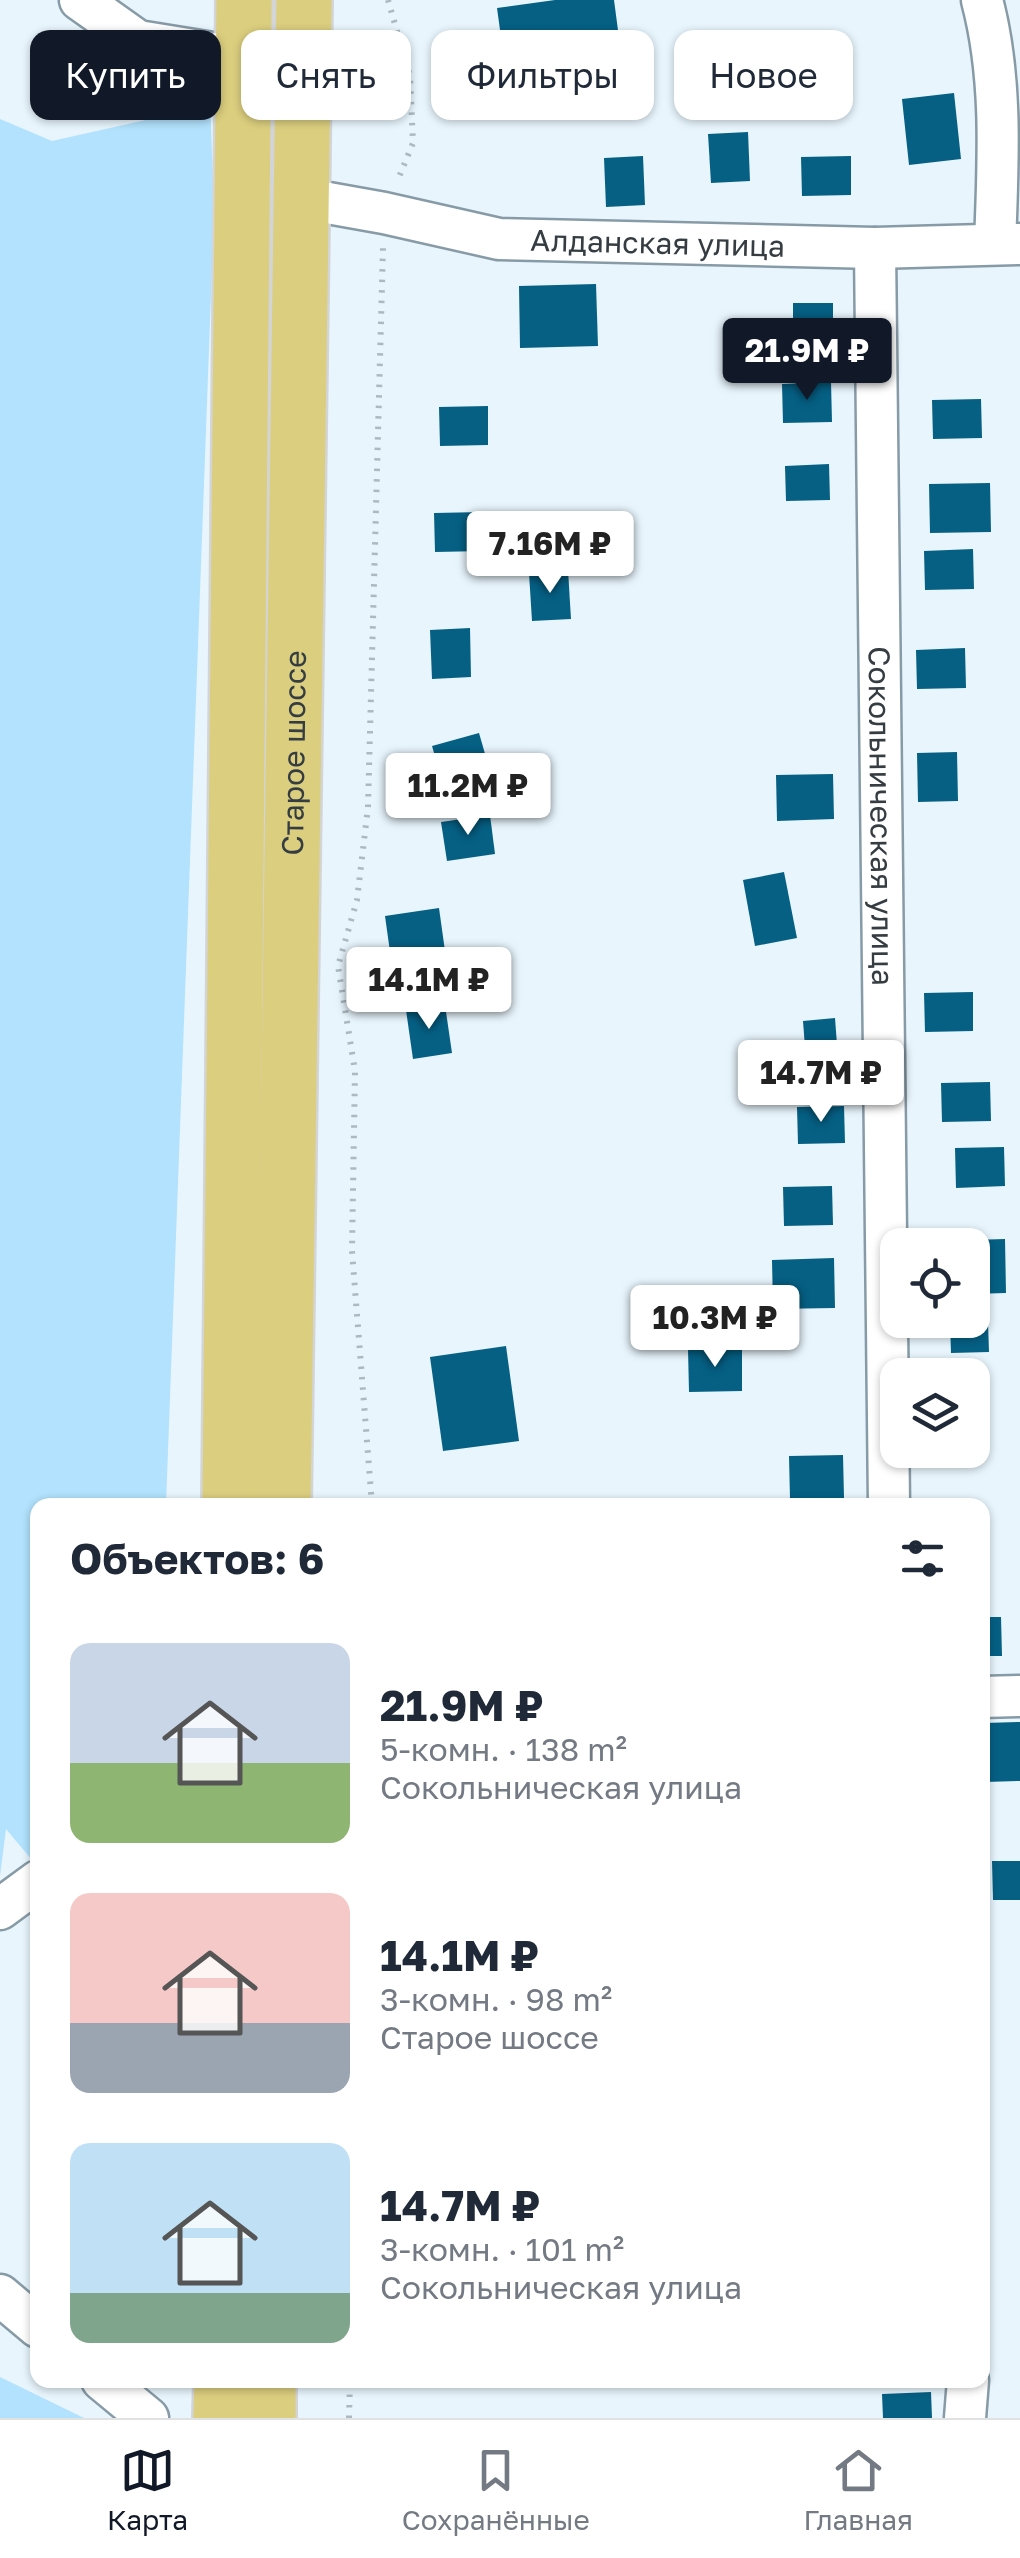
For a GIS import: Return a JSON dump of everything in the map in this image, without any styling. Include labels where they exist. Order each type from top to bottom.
[{"type":"highway","name":"Старое шоссе","points":[[244,0],[244,30]]},
{"type":"highway","name":"Старое шоссе","points":[[283,1498],[304,0]]},
{"type":"highway","name":"Старое шоссе","points":[[230,1498],[243,120]]},
{"type":"highway","points":[[221,2418],[222,2388]]},
{"type":"highway","points":[[268,2388],[268,2418]]},
{"type":"street","points":[[80,0],[138,40],[241,57]]},
{"type":"street","points":[[982,0],[994,43],[998,165],[1007,244]]},
{"type":"street","name":"Алданская улица","points":[[300,198],[499,239],[874,248],[1007,244]]},
{"type":"street","name":"Сокольническая улица","points":[[874,248],[890,1498]]},
{"type":"street","points":[[990,1696],[1020,1696]]},
{"type":"street","points":[[0,1910],[30,1887]]},
{"type":"street","points":[[0,2296],[30,2320]]},
{"type":"street","points":[[112,2388],[148,2418]]},
{"type":"street","points":[[965,2418],[967,2388]]},
{"type":"path","points":[[371,1498],[352,1251],[355,1071],[338,966],[358,900],[368,807],[384,213],[413,143],[410,76],[388,0]]},
{"type":"path","points":[[350,2388],[350,2418]]},
{"type":"shaded area","points":[[0,119],[52,141],[146,120],[211,120],[214,215],[166,1498],[30,1498],[30,1858],[6,1829],[0,1876]]},
{"type":"shaded area","points":[[0,2377],[84,2418],[0,2418]]},
{"type":"building","points":[[555,0],[614,0],[618,30],[500,30],[497,8]]},
{"type":"building","points":[[954,93],[961,159],[909,165],[902,99]]},
{"type":"building","points":[[748,132],[750,181],[711,183],[708,134]]},
{"type":"building","points":[[643,156],[645,205],[606,207],[604,158]]},
{"type":"building","points":[[851,156],[851,195],[802,196],[801,157]]},
{"type":"building","points":[[596,284],[598,346],[520,348],[519,286]]},
{"type":"building","points":[[793,303],[833,303],[833,352],[793,352]]},
{"type":"building","points":[[831,382],[832,422],[783,423],[782,384]]},
{"type":"building","points":[[981,399],[982,438],[933,439],[932,400]]},
{"type":"building","points":[[488,406],[488,445],[440,446],[439,407]]},
{"type":"building","points":[[829,464],[830,500],[786,501],[785,466]]},
{"type":"building","points":[[990,483],[991,532],[930,533],[929,484]]},
{"type":"building","points":[[483,512],[484,551],[435,552],[434,513]]},
{"type":"building","points":[[973,549],[974,589],[925,590],[924,551]]},
{"type":"building","points":[[568,570],[571,619],[532,621],[529,573]]},
{"type":"building","points":[[470,628],[471,677],[432,679],[430,630]]},
{"type":"building","points":[[965,648],[966,688],[917,689],[916,650]]},
{"type":"building","points":[[479,733],[490,771],[443,784],[432,746]]},
{"type":"building","points":[[957,752],[958,801],[918,802],[917,753]]},
{"type":"building","points":[[833,774],[834,819],[777,821],[776,775]]},
{"type":"building","points":[[490,815],[495,854],[447,861],[441,822]]},
{"type":"building","points":[[784,872],[797,938],[755,946],[743,880]]},
{"type":"building","points":[[439,908],[445,951],[391,959],[385,916]]},
{"type":"building","points":[[973,992],[973,1031],[925,1032],[924,993]]},
{"type":"building","points":[[445,1005],[452,1053],[413,1059],[406,1010]]},
{"type":"building","points":[[835,1018],[838,1058],[806,1061],[803,1021]]},
{"type":"building","points":[[990,1082],[991,1121],[942,1122],[941,1083]]},
{"type":"building","points":[[844,1106],[845,1143],[798,1144],[797,1107]]},
{"type":"building","points":[[1004,1147],[1005,1186],[956,1188],[955,1148]]},
{"type":"building","points":[[832,1186],[833,1225],[784,1226],[783,1187]]},
{"type":"building","points":[[990,1239],[1005,1239],[1006,1293],[990,1293]]},
{"type":"building","points":[[834,1258],[835,1308],[773,1309],[772,1260]]},
{"type":"building","points":[[950,1338],[989,1338],[989,1352],[951,1353]]},
{"type":"building","points":[[506,1346],[519,1441],[443,1451],[430,1357]]},
{"type":"building","points":[[742,1348],[742,1391],[689,1392],[688,1349]]},
{"type":"building","points":[[843,1455],[844,1498],[790,1498],[789,1456]]},
{"type":"building","points":[[990,1617],[1001,1617],[1002,1656],[990,1656]]},
{"type":"building","points":[[1020,1722],[1020,1781],[990,1782],[990,1723]]},
{"type":"building","points":[[992,1861],[1020,1861],[1020,1900],[993,1900]]},
{"type":"building","points":[[931,2392],[932,2418],[883,2418],[882,2394]]}]
